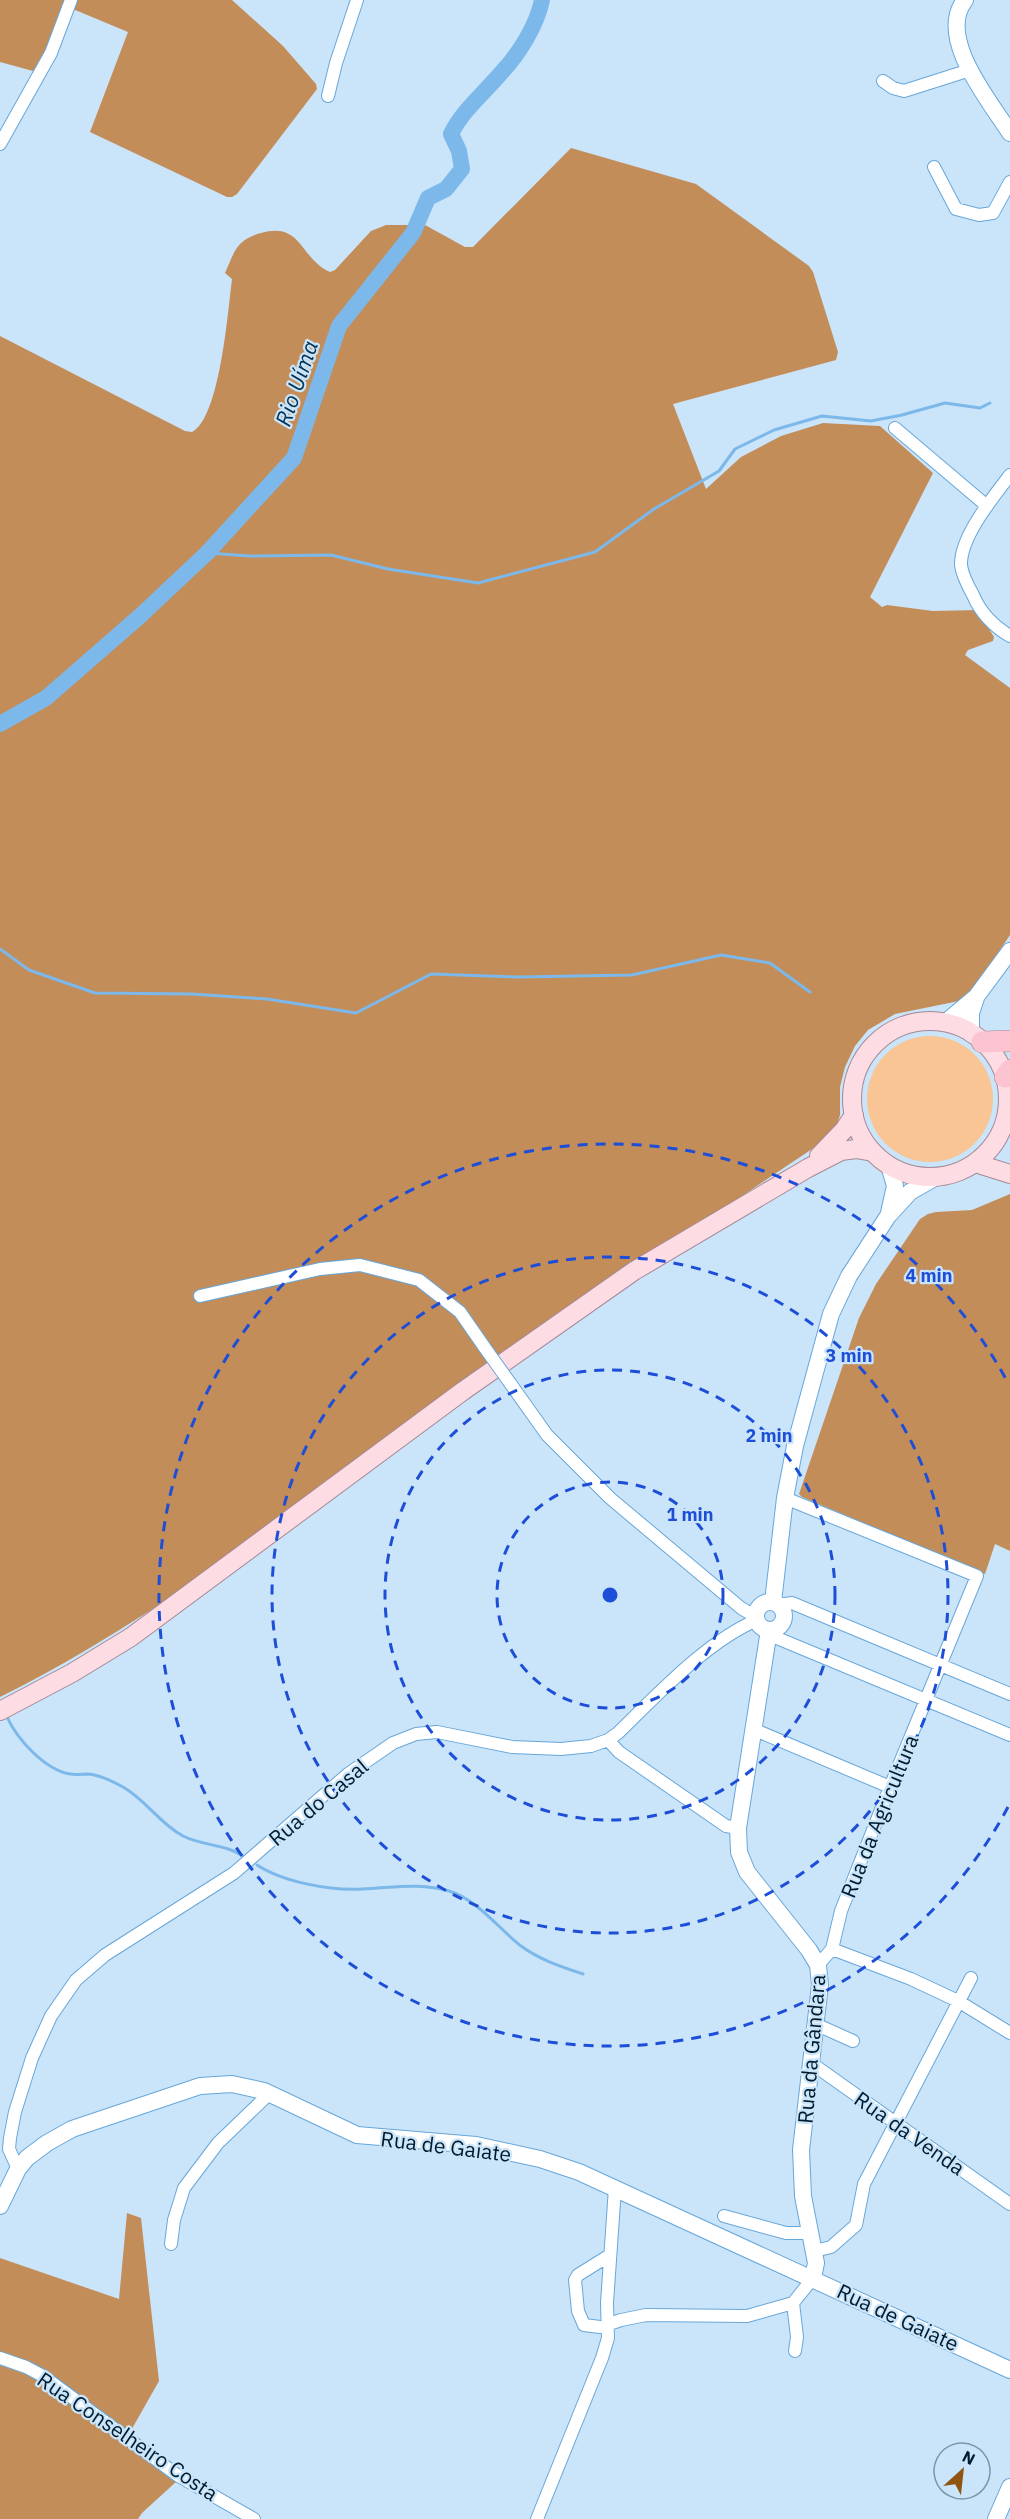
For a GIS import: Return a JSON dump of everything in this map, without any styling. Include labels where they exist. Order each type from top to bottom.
[{"type":"highway","points":[[977,1038],[1010,1041]]},
{"type":"main road","points":[[965,0],[958,9],[956,22],[965,63],[1010,133]]},
{"type":"main road","points":[[945,1023],[976,997],[1010,951]]},
{"type":"main road","points":[[976,997],[971,1013],[977,1038]]},
{"type":"main road","points":[[918,1023],[945,1023],[977,1038],[1007,1073],[1008,1105],[1001,1132],[994,1144],[975,1163],[963,1170],[936,1177],[911,1175],[889,1165],[864,1141],[854,1115],[853,1087],[862,1061],[870,1050],[891,1032],[918,1023]]},
{"type":"main road","points":[[808,1168],[835,1141],[854,1115]]},
{"type":"main road","points":[[1001,1132],[1010,1150]]},
{"type":"main road","points":[[0,1711],[72,1673],[131,1637],[463,1391],[634,1271],[808,1168],[842,1151],[856,1149],[873,1152]]},
{"type":"main road","points":[[975,1163],[1010,1174]]},
{"type":"main road","name":"Rua da Gândara","points":[[888,1216],[894,1186],[889,1165]]},
{"type":"main road","name":"Rua da Gândara","points":[[813,2278],[816,2263],[801,2175],[820,1985],[818,1965],[747,1872],[739,1852],[738,1828],[755,1730],[764,1624],[783,1621],[784,1612],[776,1604],[785,1498],[795,1446],[831,1314],[849,1276],[888,1216],[910,1192],[936,1177]]},
{"type":"main road","points":[[764,1624],[761,1605],[776,1604]]},
{"type":"main road","name":"Rua de Gaiate","points":[[0,2206],[18,2169],[27,2158],[46,2143],[72,2129],[200,2086],[231,2084],[269,2094],[357,2135],[476,2145],[540,2159],[579,2172],[1010,2370]]},
{"type":"main road","points":[[996,2519],[1010,2487]]},
{"type":"street","points":[[0,144],[51,53],[71,0]]},
{"type":"street","points":[[328,96],[336,63],[357,0]]},
{"type":"street","points":[[883,81],[893,88],[904,91],[970,70]]},
{"type":"street","points":[[934,167],[956,209],[980,214],[993,213],[1010,182]]},
{"type":"street","points":[[895,428],[987,506]]},
{"type":"street","points":[[1010,475],[987,506],[965,544],[961,564],[978,608],[1000,631],[1010,636]]},
{"type":"street","points":[[200,1296],[320,1269],[360,1265],[419,1280],[460,1312],[547,1435],[610,1498],[741,1608],[764,1624],[777,1638],[1010,1735]]},
{"type":"street","name":"Rua da Agricultura","points":[[785,1498],[977,1576],[841,1911],[832,1949],[818,1965]]},
{"type":"street","points":[[776,1604],[792,1603],[1010,1694]]},
{"type":"street","name":"Rua do Casal","points":[[18,2169],[9,2149],[15,2112],[32,2058],[51,2016],[76,1980],[105,1955],[234,1873],[348,1774],[393,1743],[416,1734],[437,1732],[512,1747],[561,1749],[591,1746],[608,1740],[675,1677],[741,1627],[764,1624]]},
{"type":"street","points":[[755,1730],[890,1787]]},
{"type":"street","points":[[608,1740],[618,1752],[726,1826],[738,1828]]},
{"type":"street","points":[[832,1949],[911,1979],[958,2001],[1010,2033]]},
{"type":"street","points":[[814,2251],[831,2247],[856,2225],[864,2184],[971,1978]]},
{"type":"street","points":[[815,2024],[853,2041]]},
{"type":"street","name":"Rua da Venda","points":[[811,2063],[1010,2204]]},
{"type":"street","points":[[171,2244],[174,2220],[184,2188],[218,2143],[269,2094]]},
{"type":"street","points":[[537,2519],[602,2358],[608,2337],[610,2255],[615,2188]]},
{"type":"street","points":[[724,2216],[786,2233],[811,2233]]},
{"type":"street","points":[[610,2255],[578,2275],[575,2280],[578,2311],[584,2325],[608,2326],[621,2320],[645,2315],[747,2316],[793,2303],[813,2278]]},
{"type":"street","points":[[793,2303],[798,2337],[795,2351]]},
{"type":"street","name":"Rua Conselheiro Costa","points":[[0,2358],[43,2376],[177,2475],[254,2519]]},
{"type":"shaded area","points":[[0,0],[232,0],[283,46],[316,84],[317,89],[237,194],[227,197],[90,132],[128,32],[68,7],[36,71],[33,71],[0,62]]},
{"type":"shaded area","points":[[571,148],[696,184],[809,266],[813,272],[838,352],[836,360],[673,404],[706,489],[741,457],[781,436],[823,423],[880,426],[933,473],[870,597],[882,607],[887,605],[933,611],[977,610],[994,637],[993,641],[968,650],[965,655],[1010,688],[1010,935],[973,990],[959,1001],[895,1014],[868,1030],[855,1046],[845,1067],[840,1087],[840,1115],[836,1128],[821,1143],[485,1370],[279,1522],[171,1597],[115,1633],[0,1697],[0,336],[185,431],[192,432],[202,423],[210,407],[221,362],[232,279],[225,273],[237,247],[246,239],[261,233],[285,232],[300,243],[312,259],[330,272],[335,270],[371,231],[386,225],[425,225],[465,247],[473,247]]},
{"type":"shaded area","points":[[930,1036],[954,1040],[975,1054],[989,1075],[993,1099],[989,1123],[975,1144],[954,1158],[930,1162],[906,1158],[885,1144],[871,1123],[867,1099],[871,1075],[885,1054],[906,1040]]},
{"type":"shaded area","points":[[1010,1194],[1010,1551],[995,1544],[985,1574],[799,1494],[859,1318],[876,1284],[920,1219],[936,1212],[972,1210]]},
{"type":"shaded area","points":[[127,2213],[141,2218],[159,2381],[129,2434],[0,2353],[0,2258],[119,2299]]},
{"type":"shaded area","points":[[0,2365],[43,2383],[177,2481],[138,2519],[0,2519]]},
{"type":"waterway","name":"Rio Uíma","points":[[0,724],[46,698],[140,616],[207,553],[294,458],[339,326],[413,233],[428,198],[446,189],[462,169],[459,151],[451,134],[467,110],[521,48],[532,29],[542,0]]},
{"type":"waterway","points":[[207,553],[250,556],[331,555],[388,569],[478,583],[595,552],[654,509],[719,471],[735,449],[774,430],[822,416],[871,421],[945,403],[980,408],[990,403]]},
{"type":"waterway","points":[[0,949],[29,970],[95,993],[191,994],[267,999],[356,1013],[431,974],[518,977],[632,975],[721,955],[770,963],[810,992]]},
{"type":"waterway","points":[[7,1717],[25,1744],[51,1766],[70,1774],[88,1774],[115,1783],[139,1798],[174,1831],[198,1842],[229,1849],[243,1856]]},
{"type":"waterway","points":[[257,1865],[293,1881],[322,1887],[350,1889],[416,1886],[449,1891],[469,1901],[528,1951],[551,1963],[583,1974]]}]
